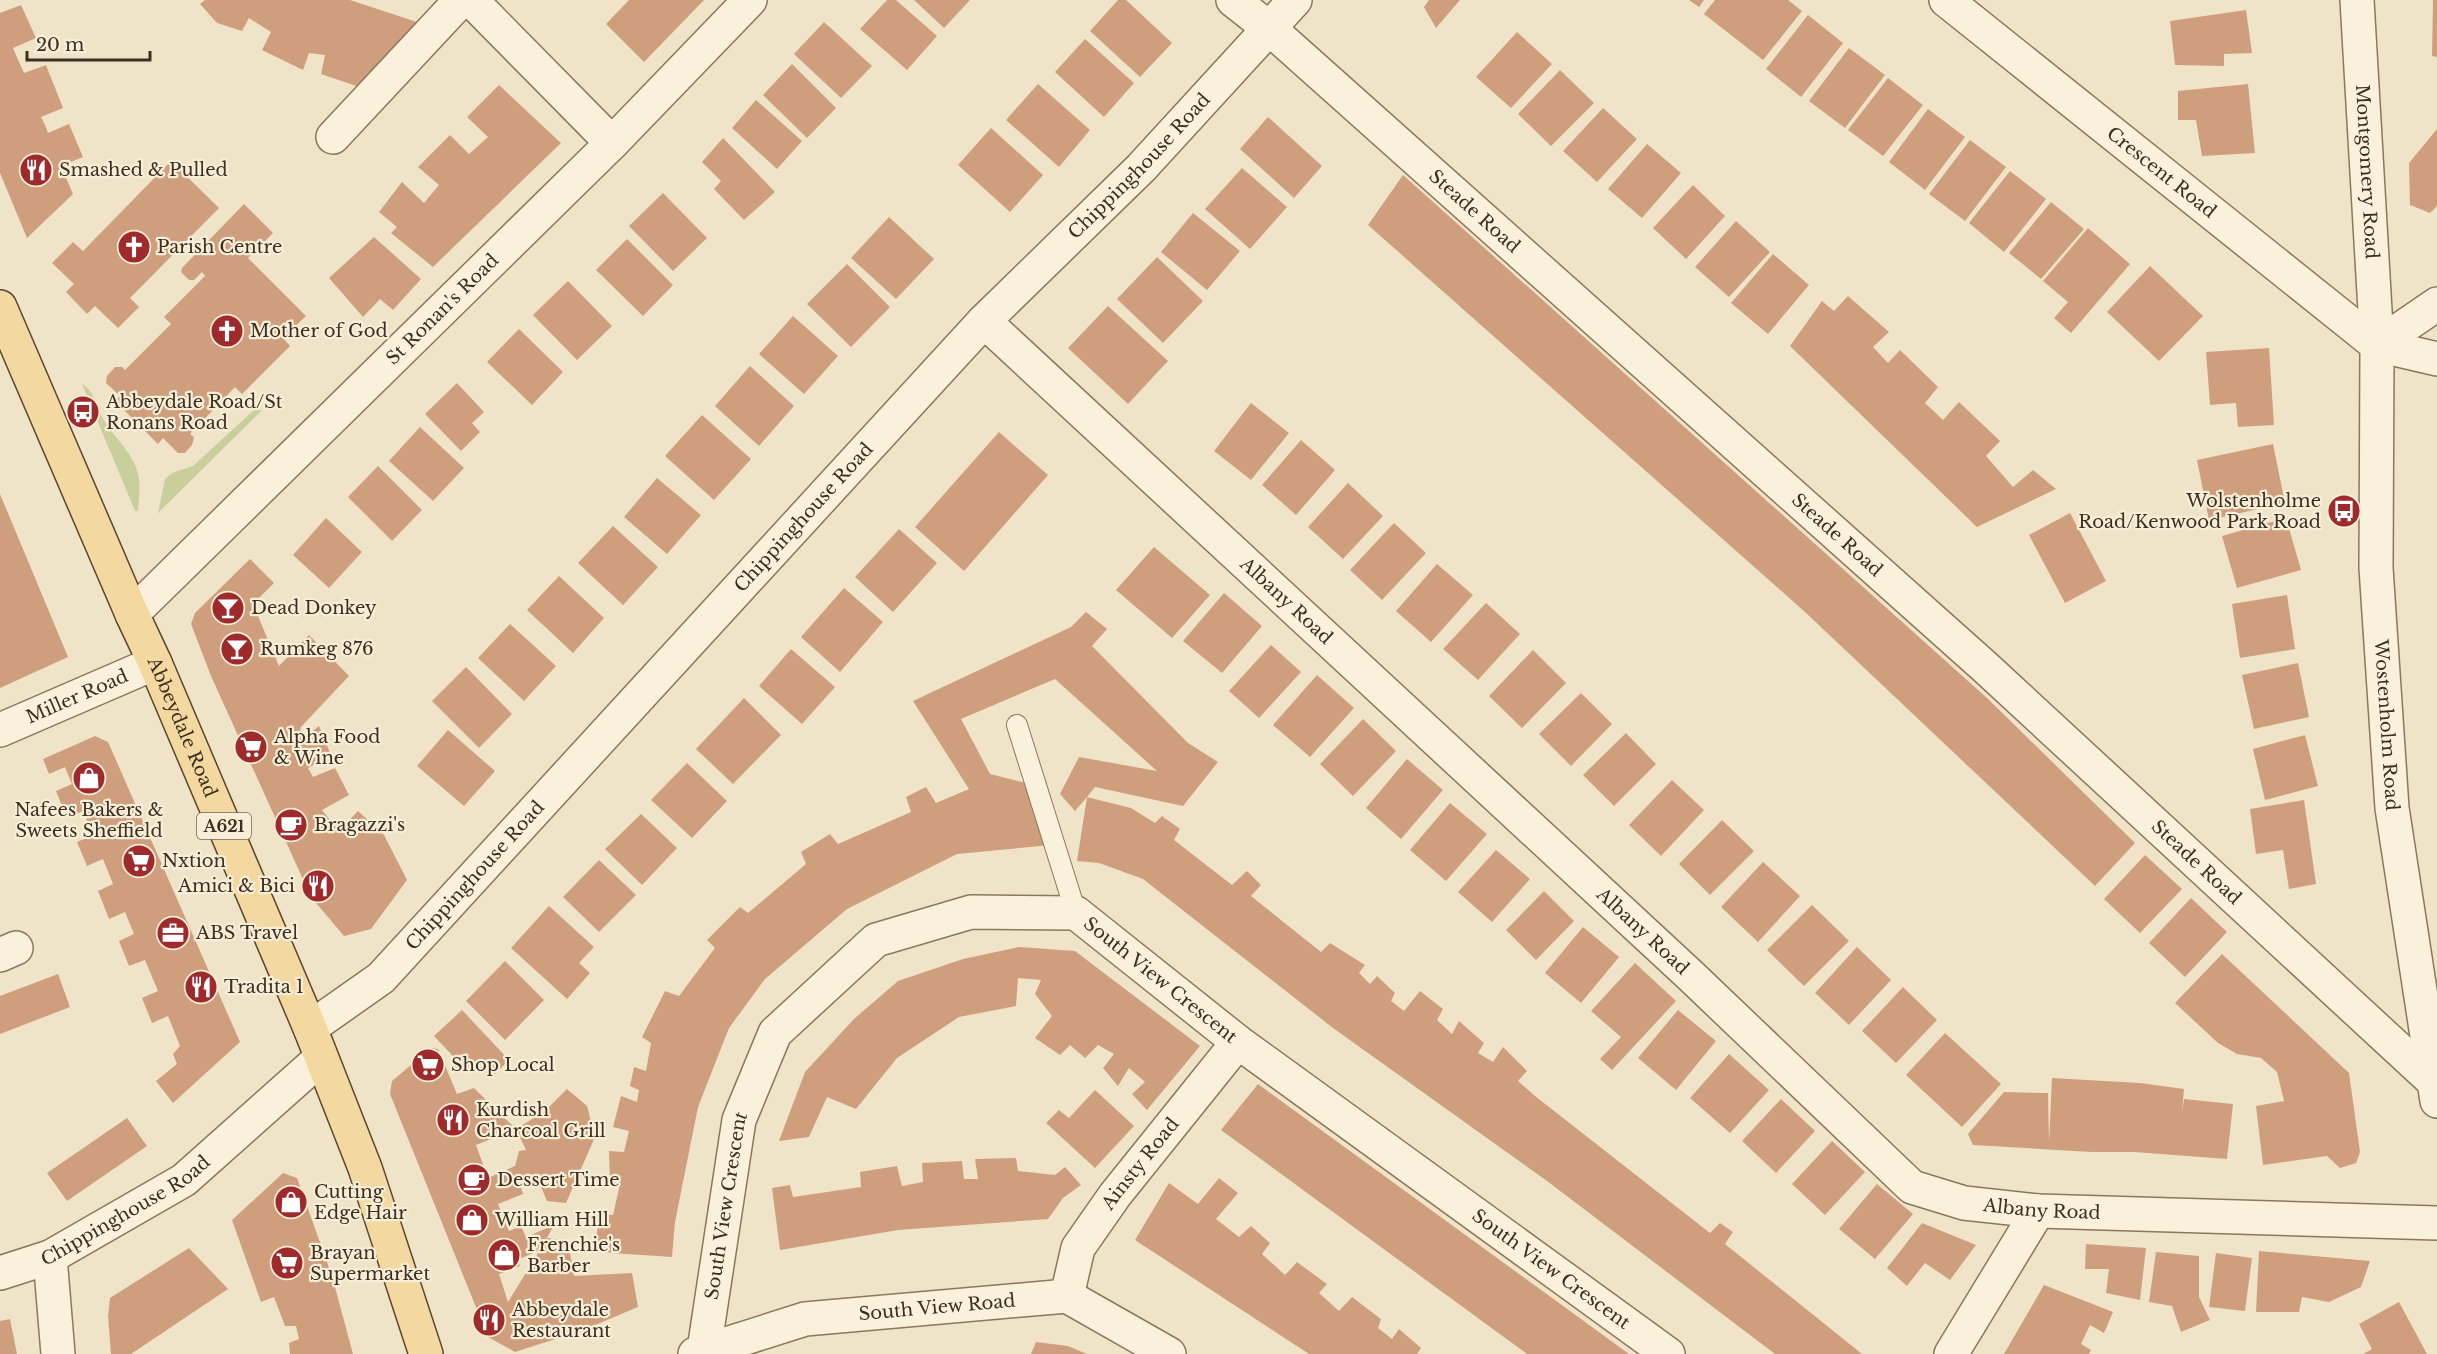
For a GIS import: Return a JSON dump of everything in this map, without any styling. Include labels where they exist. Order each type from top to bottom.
[{"type":"main road","name":"Abbeydale Road","points":[[0,307],[155,663],[316,1043],[364,1168],[426,1354]]},
{"type":"street","points":[[333,137],[461,0]]},
{"type":"street","points":[[471,0],[612,143]]},
{"type":"street","name":"St Ronan's Road","points":[[132,614],[612,143],[750,0]]},
{"type":"street","name":"Steade Road","points":[[1233,0],[1270,29],[1985,666],[2435,1091]]},
{"type":"street","name":"Chippinghouse Road","points":[[0,1273],[50,1257],[184,1180],[381,978],[984,321],[1141,168],[1295,0]]},
{"type":"street","name":"Crescent Road","points":[[1946,0],[2377,345]]},
{"type":"street","name":"Montgomery Road","points":[[2357,0],[2377,345]]},
{"type":"street","points":[[2377,345],[2437,304]]},
{"type":"street","name":"Albany Road","points":[[984,321],[1691,976],[1912,1187],[1964,1203],[2038,1211],[2437,1223]]},
{"type":"street","points":[[2377,345],[2437,358]]},
{"type":"street","name":"Wostenholm Road","points":[[2377,345],[2376,568],[2392,808],[2435,1091]]},
{"type":"street","name":"Miller Road","points":[[0,730],[155,663]]},
{"type":"street","name":"South View Crescent","points":[[699,1352],[739,1120],[775,1033],[876,940],[971,912],[1076,914],[1238,1042],[1668,1354]]},
{"type":"street","name":"Ainsty Road","points":[[1067,1296],[1078,1248],[1114,1195],[1238,1042]]},
{"type":"street","points":[[1952,1354],[2038,1211]]},
{"type":"street","points":[[50,1257],[58,1354]]},
{"type":"street","points":[[1067,1296],[1169,1354]]},
{"type":"street","name":"South View Road","points":[[699,1352],[805,1319],[1067,1296]]},
{"type":"lane","points":[[1017,725],[1076,914]]},
{"type":"green space","points":[[82,384],[92,394],[105,423],[132,458],[138,474],[140,492],[138,511],[135,511]]},
{"type":"green space","points":[[254,410],[262,410],[158,513],[165,479],[172,473],[193,466]]},
{"type":"building","points":[[205,0],[350,0],[423,24],[365,89],[321,74],[325,55],[309,53],[303,70],[262,50],[271,32],[249,18],[242,31],[217,23],[200,4]]},
{"type":"building","points":[[629,0],[704,0],[644,62],[606,24]]},
{"type":"building","points":[[887,0],[896,0],[937,36],[907,70],[860,29]]},
{"type":"building","points":[[914,0],[970,0],[944,28]]},
{"type":"building","points":[[1118,0],[1126,0],[1172,43],[1140,77],[1090,31]]},
{"type":"building","points":[[1429,0],[1460,0],[1436,28],[1424,7]]},
{"type":"building","points":[[1689,0],[1704,0],[1699,7]]},
{"type":"building","points":[[1715,0],[1788,0],[1802,11],[1763,60],[1704,14]]},
{"type":"building","points":[[2433,0],[2437,0],[2437,57],[2432,56]]},
{"type":"building","points":[[21,5],[36,38],[13,48],[24,73],[46,65],[63,108],[41,117],[48,133],[69,124],[83,157],[61,166],[73,194],[27,238],[0,173],[0,13]]},
{"type":"building","points":[[2246,10],[2252,53],[2224,54],[2224,66],[2175,65],[2170,21]]},
{"type":"building","points":[[1808,15],[1843,43],[1801,97],[1766,69]]},
{"type":"building","points":[[824,22],[872,66],[841,98],[794,54]]},
{"type":"building","points":[[1517,32],[1552,64],[1511,108],[1476,77]]},
{"type":"building","points":[[1085,39],[1134,83],[1104,117],[1055,72]]},
{"type":"building","points":[[1849,48],[1885,75],[1845,128],[1809,101]]},
{"type":"building","points":[[792,64],[836,108],[807,138],[763,95]]},
{"type":"building","points":[[1560,70],[1594,103],[1551,146],[1518,114]]},
{"type":"building","points":[[1888,78],[1923,105],[1883,156],[1848,130]]},
{"type":"building","points":[[1038,84],[1090,130],[1059,167],[1006,120]]},
{"type":"building","points":[[2248,84],[2255,153],[2202,156],[2196,120],[2178,120],[2178,91]]},
{"type":"building","points":[[499,85],[561,143],[433,267],[391,233],[397,227],[379,212],[402,182],[424,203],[439,185],[418,167],[450,135],[469,154],[488,137],[467,117]]},
{"type":"building","points":[[756,100],[802,141],[777,169],[732,128]]},
{"type":"building","points":[[1603,108],[1637,139],[1597,182],[1563,151]]},
{"type":"building","points":[[1928,109],[1965,137],[1925,190],[1889,162]]},
{"type":"building","points":[[1268,117],[1322,166],[1294,198],[1240,149]]},
{"type":"building","points":[[991,128],[1043,175],[1010,212],[958,165]]},
{"type":"building","points":[[2437,129],[2437,206],[2430,213],[2410,205],[2409,163]]},
{"type":"building","points":[[723,138],[775,192],[744,220],[714,189],[721,181],[702,162]]},
{"type":"building","points":[[1970,140],[2006,167],[1965,221],[1929,194]]},
{"type":"building","points":[[1647,144],[1681,173],[1642,218],[1608,189]]},
{"type":"building","name":"Parish Centre","points":[[171,161],[219,208],[130,298],[139,307],[118,328],[95,306],[87,314],[66,292],[74,284],[52,263],[73,242],[83,251]]},
{"type":"building","points":[[1242,168],[1287,207],[1250,249],[1205,209]]},
{"type":"building","points":[[2010,171],[2046,199],[2004,252],[1969,223]]},
{"type":"building","points":[[1403,175],[1987,698],[2135,843],[2095,886],[1805,612],[1368,225]]},
{"type":"building","points":[[1693,185],[1725,216],[1686,259],[1653,228]]},
{"type":"building","points":[[663,193],[707,238],[673,271],[629,226]]},
{"type":"building","points":[[2051,202],[2084,229],[2041,279],[2009,253]]},
{"type":"building","name":"Mother of God","points":[[244,204],[273,233],[248,258],[306,316],[283,338],[290,346],[242,394],[235,387],[190,434],[194,437],[192,445],[185,453],[178,453],[163,438],[158,444],[115,401],[120,396],[106,383],[107,376],[115,367],[122,367],[125,370],[171,324],[164,317],[205,276],[202,272],[194,280],[189,280],[181,272],[182,268]]},
{"type":"building","points":[[1193,213],[1240,251],[1207,290],[1161,252]]},
{"type":"building","points":[[889,217],[934,259],[896,299],[851,258]]},
{"type":"building","points":[[1736,221],[1770,252],[1729,297],[1695,267]]},
{"type":"building","points":[[2088,228],[2130,264],[2071,333],[2054,318],[2068,302],[2043,281]]},
{"type":"building","points":[[374,237],[421,279],[393,310],[380,299],[363,317],[329,278]]},
{"type":"building","points":[[627,239],[673,285],[643,316],[596,270]]},
{"type":"building","points":[[1773,254],[1809,285],[1768,334],[1731,303]]},
{"type":"building","points":[[1157,257],[1203,301],[1163,343],[1117,299]]},
{"type":"building","points":[[847,264],[890,307],[851,347],[807,304]]},
{"type":"building","points":[[2150,266],[2203,316],[2159,361],[2107,312]]},
{"type":"building","points":[[568,281],[612,326],[577,360],[533,315]]},
{"type":"building","points":[[1848,296],[1889,332],[1873,347],[1888,363],[1900,350],[1938,387],[1925,403],[1943,420],[1959,402],[2000,441],[1986,456],[2013,487],[2033,470],[2056,489],[1977,527],[1790,346],[1822,301],[1834,311]]},
{"type":"building","points":[[1108,306],[1168,361],[1128,404],[1068,348]]},
{"type":"building","points":[[793,316],[838,356],[804,394],[759,354]]},
{"type":"building","points":[[519,329],[563,372],[532,405],[487,362]]},
{"type":"building","points":[[2269,348],[2274,425],[2238,427],[2236,403],[2210,405],[2206,352]]},
{"type":"building","points":[[750,366],[794,406],[759,446],[715,406]]},
{"type":"building","points":[[457,383],[484,412],[472,423],[480,432],[461,451],[425,414]]},
{"type":"building","points":[[1251,403],[1289,433],[1251,480],[1214,451]]},
{"type":"building","points":[[702,415],[751,459],[714,500],[665,456]]},
{"type":"building","points":[[420,427],[464,468],[433,501],[389,461]]},
{"type":"building","points":[[999,432],[1048,475],[964,571],[915,527]]},
{"type":"building","points":[[1301,440],[1335,470],[1296,515],[1262,485]]},
{"type":"building","points":[[2273,444],[2285,503],[2209,520],[2197,460]]},
{"type":"building","points":[[378,466],[422,510],[392,541],[348,497]]},
{"type":"building","points":[[657,478],[701,515],[667,554],[624,517]]},
{"type":"building","points":[[1348,483],[1383,516],[1343,559],[1308,527]]},
{"type":"building","points":[[0,494],[68,657],[0,688]]},
{"type":"building","points":[[2070,513],[2106,581],[2065,603],[2029,535]]},
{"type":"building","points":[[326,518],[362,552],[329,588],[293,555]]},
{"type":"building","points":[[2286,518],[2301,570],[2237,588],[2222,536]]},
{"type":"building","points":[[1394,523],[1426,553],[1382,600],[1350,570]]},
{"type":"building","points":[[613,526],[658,567],[623,605],[578,563]]},
{"type":"building","points":[[899,529],[937,563],[893,612],[855,577]]},
{"type":"building","points":[[1154,547],[1210,595],[1172,638],[1116,590]]},
{"type":"building","points":[[250,559],[274,583],[253,604],[279,666],[309,635],[349,676],[300,728],[304,738],[319,726],[331,755],[308,768],[313,777],[335,768],[349,795],[322,810],[339,831],[358,811],[384,835],[407,880],[371,929],[344,936],[311,897],[211,676],[191,624],[195,613]]},
{"type":"building","points":[[1437,564],[1473,595],[1431,642],[1396,611]]},
{"type":"building","points":[[559,576],[604,618],[573,653],[527,610]]},
{"type":"building","points":[[844,588],[883,622],[840,672],[801,637]]},
{"type":"building","points":[[1224,593],[1262,626],[1222,673],[1183,641]]},
{"type":"building","points":[[2287,595],[2295,649],[2240,658],[2232,604]]},
{"type":"building","points":[[1486,603],[1520,634],[1478,680],[1443,649]]},
{"type":"building","points":[[1086,612],[1107,629],[1092,646],[1188,743],[1218,762],[1183,806],[1095,787],[1075,811],[1060,794],[1079,757],[1157,771],[1055,679],[961,719],[990,774],[1026,783],[1051,845],[957,854],[847,909],[765,979],[729,1028],[698,1107],[675,1222],[672,1257],[595,1250],[599,1214],[613,1215],[620,1184],[610,1182],[609,1151],[624,1152],[629,1131],[613,1127],[621,1096],[637,1102],[639,1090],[630,1086],[634,1067],[646,1071],[651,1043],[642,1037],[665,991],[679,996],[715,948],[707,940],[740,907],[748,913],[806,864],[801,852],[830,834],[838,844],[911,812],[906,797],[926,787],[936,803],[969,789],[913,701],[1071,627]]},
{"type":"building","points":[[510,624],[556,666],[524,701],[478,658]]},
{"type":"building","points":[[1271,645],[1301,672],[1259,718],[1229,691]]},
{"type":"building","points":[[791,649],[835,687],[802,724],[759,686]]},
{"type":"building","points":[[1533,650],[1566,683],[1522,728],[1489,696]]},
{"type":"building","points":[[2298,663],[2309,717],[2254,729],[2242,675]]},
{"type":"building","points":[[466,667],[512,714],[479,748],[432,701]]},
{"type":"building","points":[[1317,675],[1354,708],[1310,757],[1273,725]]},
{"type":"building","points":[[1581,693],[1612,724],[1571,766],[1539,734]]},
{"type":"building","points":[[744,698],[781,735],[733,784],[696,749]]},
{"type":"building","points":[[1363,719],[1396,751],[1353,796],[1320,764]]},
{"type":"building","points":[[448,730],[495,771],[464,806],[417,766]]},
{"type":"building","points":[[1626,733],[1656,764],[1614,806],[1583,775]]},
{"type":"building","points":[[2305,735],[2318,786],[2265,800],[2253,749]]},
{"type":"building","points":[[95,736],[108,742],[240,1042],[173,1103],[156,1081],[177,1064],[173,1054],[180,1046],[168,1016],[152,1023],[142,998],[158,991],[145,960],[129,966],[119,941],[134,934],[125,912],[109,919],[98,891],[113,884],[103,859],[87,866],[77,842],[93,835],[83,811],[67,818],[56,791],[72,784],[65,767],[49,774],[43,759]]},
{"type":"building","points":[[1407,759],[1443,790],[1401,839],[1366,808]]},
{"type":"building","points":[[687,763],[727,801],[692,838],[651,800]]},
{"type":"building","points":[[1672,780],[1704,810],[1661,856],[1629,825]]},
{"type":"building","points":[[1087,797],[1131,808],[1155,823],[1162,816],[1180,829],[1174,840],[1232,885],[1247,871],[1261,885],[1251,896],[1321,952],[1330,943],[1365,965],[1359,973],[1370,984],[1377,976],[1395,993],[1391,1001],[1404,1011],[1420,991],[1443,1009],[1437,1020],[1452,1034],[1459,1021],[1484,1043],[1478,1053],[1493,1062],[1503,1047],[1527,1071],[1518,1081],[1535,1096],[1710,1233],[1720,1223],[1733,1232],[1725,1244],[1862,1354],[1775,1354],[1547,1181],[1333,1028],[1143,879],[1099,863],[1077,861]]},
{"type":"building","points":[[2304,800],[2316,884],[2289,889],[2283,850],[2256,854],[2250,809]]},
{"type":"building","points":[[1450,803],[1487,834],[1446,881],[1410,850]]},
{"type":"building","points":[[641,814],[677,848],[642,885],[605,849]]},
{"type":"building","points":[[1722,820],[1754,851],[1710,895],[1679,864]]},
{"type":"building","points":[[1496,850],[1530,879],[1492,922],[1458,892]]},
{"type":"building","points":[[2145,855],[2182,889],[2140,933],[2104,899]]},
{"type":"building","points":[[599,860],[636,895],[599,932],[563,897]]},
{"type":"building","points":[[1763,862],[1800,896],[1758,942],[1721,907]]},
{"type":"building","points":[[1544,891],[1574,921],[1536,960],[1506,930]]},
{"type":"building","points":[[2191,898],[2227,932],[2185,977],[2149,943]]},
{"type":"building","points":[[1812,905],[1849,941],[1804,986],[1767,950]]},
{"type":"building","points":[[549,906],[594,947],[579,963],[590,973],[567,999],[511,948]]},
{"type":"building","points":[[1583,927],[1619,957],[1581,1003],[1545,973]]},
{"type":"building","points":[[1019,947],[1075,951],[1200,1046],[1147,1110],[1132,1094],[1145,1082],[1129,1068],[1118,1086],[1103,1068],[1114,1054],[1098,1045],[1085,1058],[1070,1045],[1060,1055],[1035,1038],[1052,1016],[1035,994],[1041,980],[1018,978],[1016,1006],[959,1017],[897,1058],[856,1109],[827,1097],[809,1137],[779,1141],[805,1072],[854,1019],[898,981],[963,959]]},
{"type":"building","points":[[1857,947],[1891,980],[1849,1025],[1815,993]]},
{"type":"building","points":[[2222,954],[2349,1073],[2360,1152],[2356,1163],[2340,1168],[2327,1156],[2263,1165],[2256,1106],[2284,1101],[2277,1072],[2261,1058],[2237,1054],[2218,1043],[2175,1003]]},
{"type":"building","points":[[505,961],[544,1000],[505,1040],[466,1001]]},
{"type":"building","points":[[1635,963],[1676,1001],[1612,1070],[1600,1059],[1621,1037],[1591,1011]]},
{"type":"building","points":[[58,974],[70,1007],[0,1034],[0,996]]},
{"type":"building","points":[[1903,987],[1937,1020],[1896,1063],[1862,1031]]},
{"type":"building","points":[[462,1010],[509,1060],[493,1076],[480,1063],[469,1073],[434,1036]]},
{"type":"building","points":[[1678,1010],[1716,1041],[1676,1090],[1638,1058]]},
{"type":"building","points":[[1945,1033],[2001,1084],[1962,1127],[1906,1075]]},
{"type":"building","points":[[431,1048],[438,1049],[457,1094],[474,1088],[516,1129],[545,1111],[567,1089],[587,1106],[595,1137],[566,1203],[547,1201],[536,1175],[519,1182],[523,1194],[498,1204],[509,1231],[521,1226],[526,1237],[554,1225],[547,1238],[568,1241],[574,1276],[632,1273],[638,1307],[581,1331],[515,1352],[488,1337],[390,1094],[392,1081]],"holes":[[[516,1129],[526,1150],[519,1151],[515,1166],[488,1178],[476,1145]],[[540,1250],[508,1302],[499,1274],[520,1266],[517,1260]]]},
{"type":"building","points":[[1729,1054],[1769,1090],[1730,1133],[1690,1098]]},
{"type":"building","points":[[2052,1078],[2140,1083],[2184,1089],[2182,1111],[2184,1099],[2233,1104],[2227,1159],[2134,1152],[2091,1152],[1973,1145],[1968,1134],[2004,1092],[2048,1093],[2049,1142]]},
{"type":"building","points":[[1258,1084],[1629,1354],[1527,1354],[1221,1130]]},
{"type":"building","points":[[1095,1090],[1134,1126],[1095,1168],[1046,1123],[1059,1110],[1069,1118]]},
{"type":"building","points":[[1781,1099],[1815,1131],[1776,1173],[1742,1141]]},
{"type":"building","points":[[127,1118],[147,1146],[67,1201],[47,1173]]},
{"type":"building","points":[[1832,1141],[1865,1172],[1825,1215],[1792,1184]]},
{"type":"building","points":[[1016,1158],[1018,1171],[1055,1175],[1065,1167],[1081,1185],[1063,1198],[1048,1219],[898,1230],[780,1250],[772,1188],[790,1185],[793,1197],[861,1187],[860,1172],[897,1166],[902,1186],[923,1182],[922,1163],[962,1161],[964,1179],[978,1179],[975,1159]]},
{"type":"building","points":[[283,1173],[297,1178],[332,1276],[353,1354],[290,1354],[289,1343],[299,1339],[296,1326],[285,1326],[274,1297],[261,1302],[232,1220]]},
{"type":"building","points":[[1219,1178],[1238,1193],[1216,1219],[1239,1237],[1251,1226],[1270,1243],[1262,1254],[1285,1275],[1297,1262],[1327,1284],[1319,1293],[1339,1311],[1352,1297],[1381,1319],[1378,1328],[1392,1339],[1399,1329],[1421,1348],[1417,1354],[1309,1354],[1135,1240],[1169,1183],[1198,1204]]},
{"type":"building","points":[[1877,1184],[1913,1214],[1875,1259],[1839,1229]]},
{"type":"building","points":[[1922,1223],[1976,1245],[1950,1280],[1925,1263],[1907,1286],[1887,1268]]},
{"type":"building","points":[[2086,1244],[2146,1248],[2140,1300],[2106,1293],[2109,1269],[2085,1269]]},
{"type":"building","points":[[189,1248],[228,1289],[131,1354],[111,1354],[108,1316],[110,1298]]},
{"type":"building","points":[[2259,1251],[2370,1261],[2361,1287],[2329,1302],[2302,1297],[2299,1312],[2256,1312]]},
{"type":"building","points":[[2156,1252],[2199,1256],[2199,1297],[2210,1320],[2181,1332],[2172,1306],[2149,1302]]},
{"type":"building","points":[[2216,1253],[2252,1258],[2245,1311],[2209,1307]]},
{"type":"building","points":[[2044,1285],[2113,1312],[2104,1333],[2090,1325],[2081,1344],[2091,1350],[2089,1354],[2004,1354]]},
{"type":"building","points":[[2399,1302],[2427,1354],[2363,1354],[2372,1349],[2359,1324]]},
{"type":"building","points":[[10,1319],[17,1354],[0,1354],[0,1321]]},
{"type":"building","points":[[1036,1342],[1068,1346],[1087,1354],[1031,1354]]},
{"type":"place","name":"Smashed & Pulled","points":[[36,170]]},
{"type":"place","name":"Parish Centre","points":[[134,247]]},
{"type":"place","name":"Mother of God","points":[[227,331]]},
{"type":"place","name":"Abbeydale Road/St Ronans Road","points":[[83,412]]},
{"type":"place","name":"Wolstenholme Road/Kenwood Park Road","points":[[2344,511]]},
{"type":"place","name":"Dead Donkey","points":[[228,608]]},
{"type":"place","name":"Rumkeg 876","points":[[237,649]]},
{"type":"place","name":"Alpha Food & Wine","points":[[251,747]]},
{"type":"place","name":"Nafees Bakers & Sweets Sheffield","points":[[89,778]]},
{"type":"place","name":"Bragazzi's","points":[[291,825]]},
{"type":"place","name":"Nxtion","points":[[139,861]]},
{"type":"place","name":"Amici & Bici","points":[[318,886]]},
{"type":"place","name":"ABS Travel","points":[[173,933]]},
{"type":"place","name":"Tradita 1","points":[[201,987]]},
{"type":"place","name":"Shop Local","points":[[428,1065]]},
{"type":"place","name":"Kurdish Charcoal Grill","points":[[453,1120]]},
{"type":"place","name":"Dessert Time","points":[[474,1180]]},
{"type":"place","name":"Cutting Edge Hair","points":[[291,1202]]},
{"type":"place","name":"William Hill","points":[[472,1220]]},
{"type":"place","name":"Frenchie's Barber","points":[[504,1255]]},
{"type":"place","name":"Brayan Supermarket","points":[[287,1263]]},
{"type":"place","name":"Abbeydale Restaurant","points":[[489,1320]]}]
